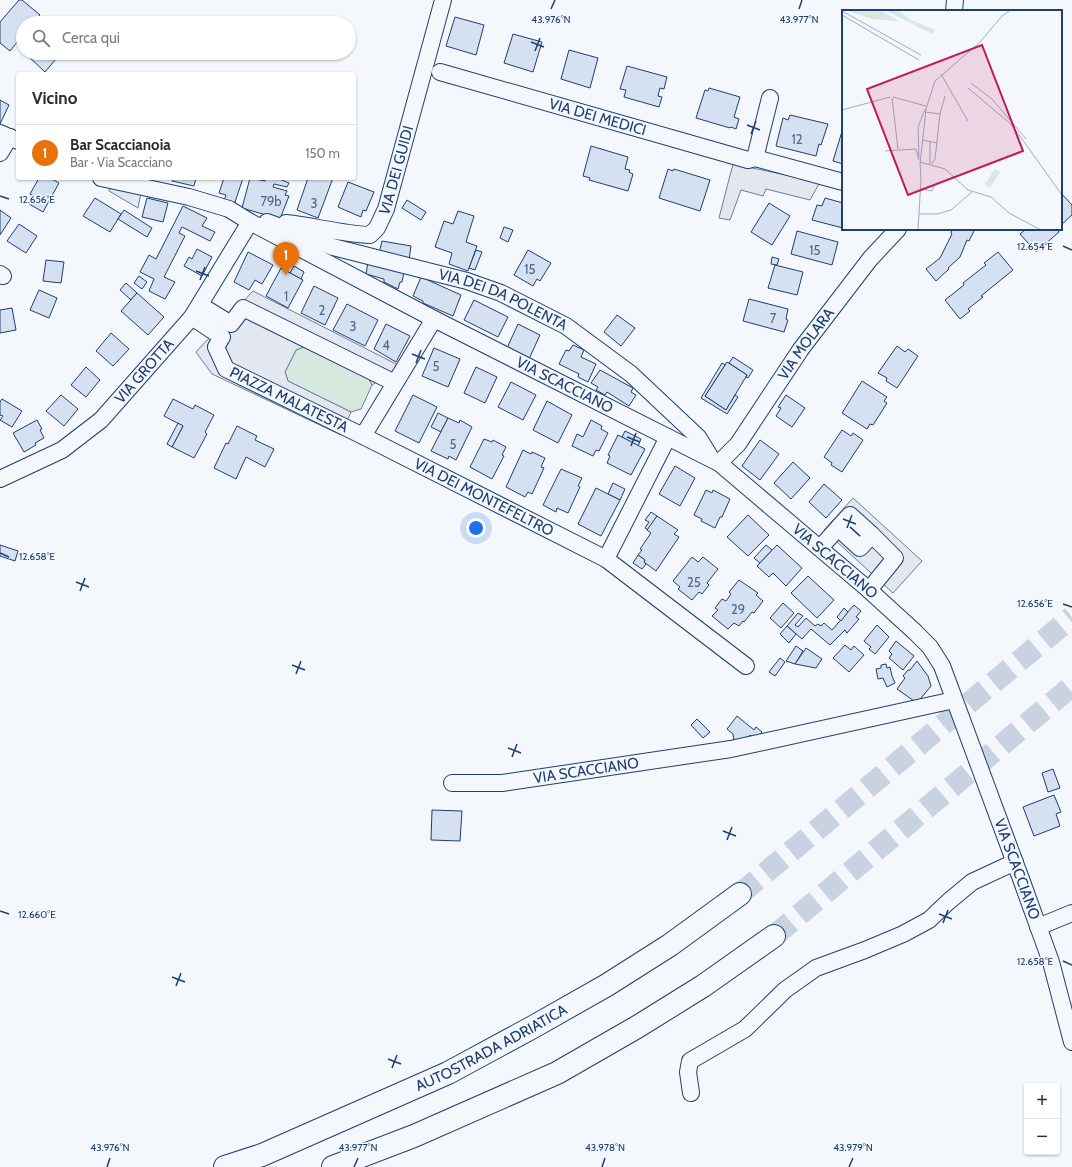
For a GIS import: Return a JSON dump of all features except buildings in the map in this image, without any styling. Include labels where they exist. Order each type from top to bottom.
[{"type":"highway","name":"AUTOSTRADA ADRIATICA","points":[[225,1167],[262,1155],[448,1073],[533,1028],[607,985],[670,945],[740,894]]},
{"type":"highway","points":[[333,1167],[414,1136],[557,1073],[637,1027],[696,990],[774,936]]},
{"type":"street","name":"VIA DEI GUIDI","points":[[257,222],[306,225],[370,235],[377,228],[386,209],[443,0]]},
{"type":"street","points":[[954,10],[955,0]]},
{"type":"street","name":"VIA DEI MEDICI","points":[[440,72],[743,159],[748,160],[755,158],[842,182]]},
{"type":"street","points":[[755,158],[770,98]]},
{"type":"street","points":[[0,152],[9,137]]},
{"type":"street","name":"VIA SCACCIANO","points":[[110,180],[189,197],[229,210],[257,222],[434,319],[715,461],[869,590],[930,647],[942,666],[1051,962],[1072,1042]]},
{"type":"street","name":"VIA GROTTA","points":[[0,479],[62,450],[101,420],[196,311],[257,222]]},
{"type":"street","name":"VIA DEI DA POLENTA","points":[[257,222],[333,247],[467,280],[500,293],[566,326],[632,374],[698,437],[715,461]]},
{"type":"street","name":"VIA MOLARA","points":[[715,461],[738,444],[800,349],[860,271],[897,230]]},
{"type":"street","points":[[196,311],[231,324],[243,308],[395,383]]},
{"type":"street","name":"PIAZZA MALATESTA","points":[[196,311],[222,337],[216,346],[226,370],[363,436],[434,319]]},
{"type":"street","name":"VIA DEI MONTEFELTRO","points":[[363,436],[606,559],[746,666]]},
{"type":"street","points":[[606,559],[668,437]]},
{"type":"street","points":[[820,548],[838,528],[860,548],[872,535],[895,558],[869,590]]},
{"type":"street","name":"VIA SCACCIANO","points":[[452,783],[502,782],[731,749],[954,700]]},
{"type":"street","points":[[691,1093],[688,1072],[690,1061],[745,1029],[785,990],[816,968],[903,934],[929,920],[972,882],[1015,862]]},
{"type":"street","points":[[1038,927],[1072,913]]},
{"type":"shaded area","points":[[733,164],[820,182],[810,200],[766,189],[763,196],[741,190],[730,220],[719,218]]},
{"type":"shaded area","points":[[111,180],[142,187],[138,208],[109,191]]},
{"type":"shaded area","points":[[253,291],[400,366],[372,385],[367,375],[306,346],[296,350],[285,372],[288,381],[351,412],[341,435],[212,374],[196,352]]},
{"type":"shaded area","points":[[306,346],[367,375],[372,385],[361,409],[351,412],[288,381],[285,372],[296,350]]},
{"type":"shaded area","points":[[853,498],[922,561],[893,593],[824,530]]},
{"type":"tunnel","points":[[740,894],[1072,617]]},
{"type":"tunnel","points":[[774,936],[1072,686]]},
{"type":"place","name":"Bar Scaccianoia","points":[[286,275]]}]
